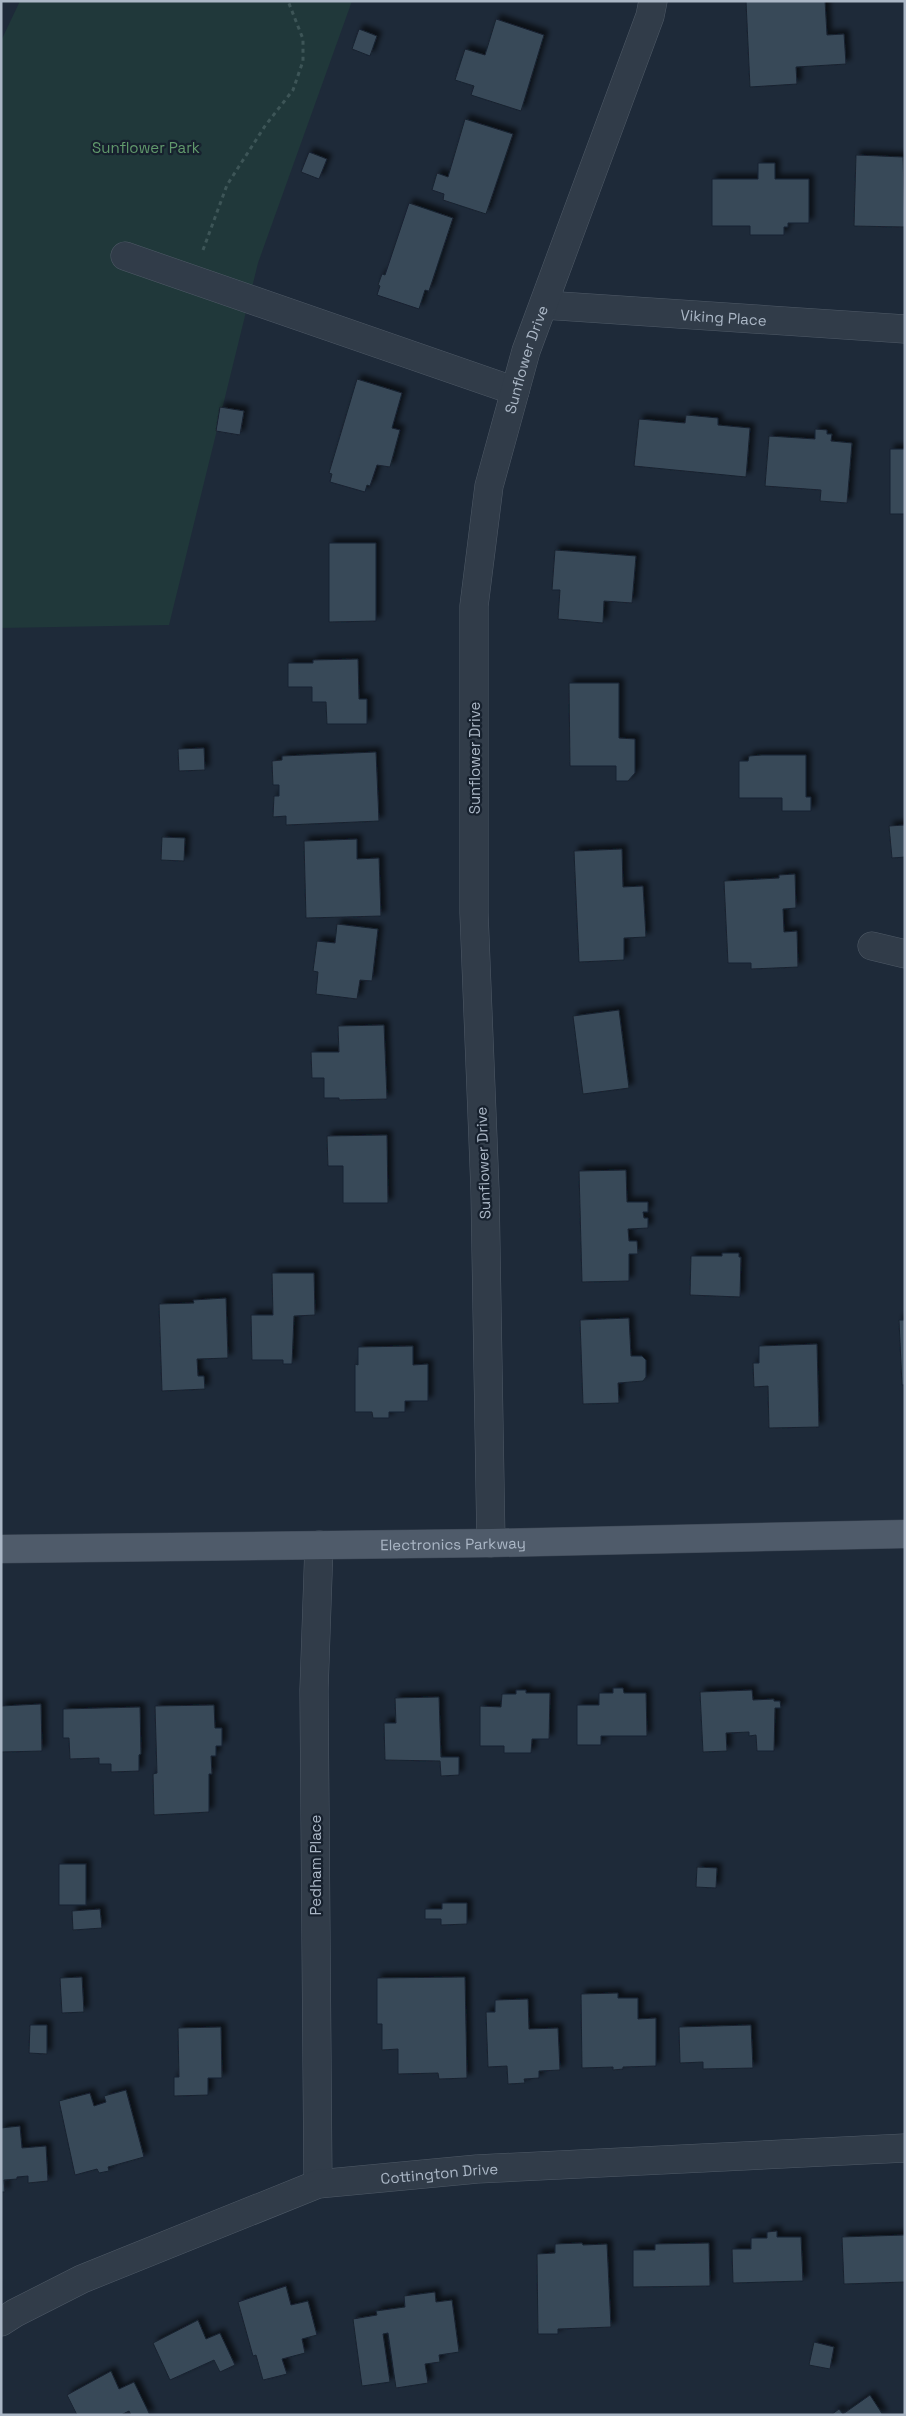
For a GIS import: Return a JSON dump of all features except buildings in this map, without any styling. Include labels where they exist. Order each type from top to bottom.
[{"type":"main road","name":"Electronics Parkway","points":[[1,1549],[491,1543],[905,1534]]},
{"type":"street","name":"Sunflower Drive","points":[[491,1543],[485,1190],[474,913],[474,606],[489,486],[526,351],[646,25],[653,1]]},
{"type":"street","points":[[125,256],[515,391]]},
{"type":"street","name":"Viking Place","points":[[544,305],[905,329]]},
{"type":"street","points":[[872,946],[905,954]]},
{"type":"street","name":"Pedham Place","points":[[318,2184],[314,1690],[319,1545]]},
{"type":"street","name":"Cottington Drive","points":[[1,2322],[82,2279],[318,2184],[477,2169],[905,2148]]},
{"type":"path","points":[[193,279],[227,185],[265,126],[293,90],[303,61],[303,39],[288,1]]},
{"type":"green space","name":"Sunflower Park","points":[[20,1],[352,1],[258,263],[169,625],[1,628],[1,41]]}]
